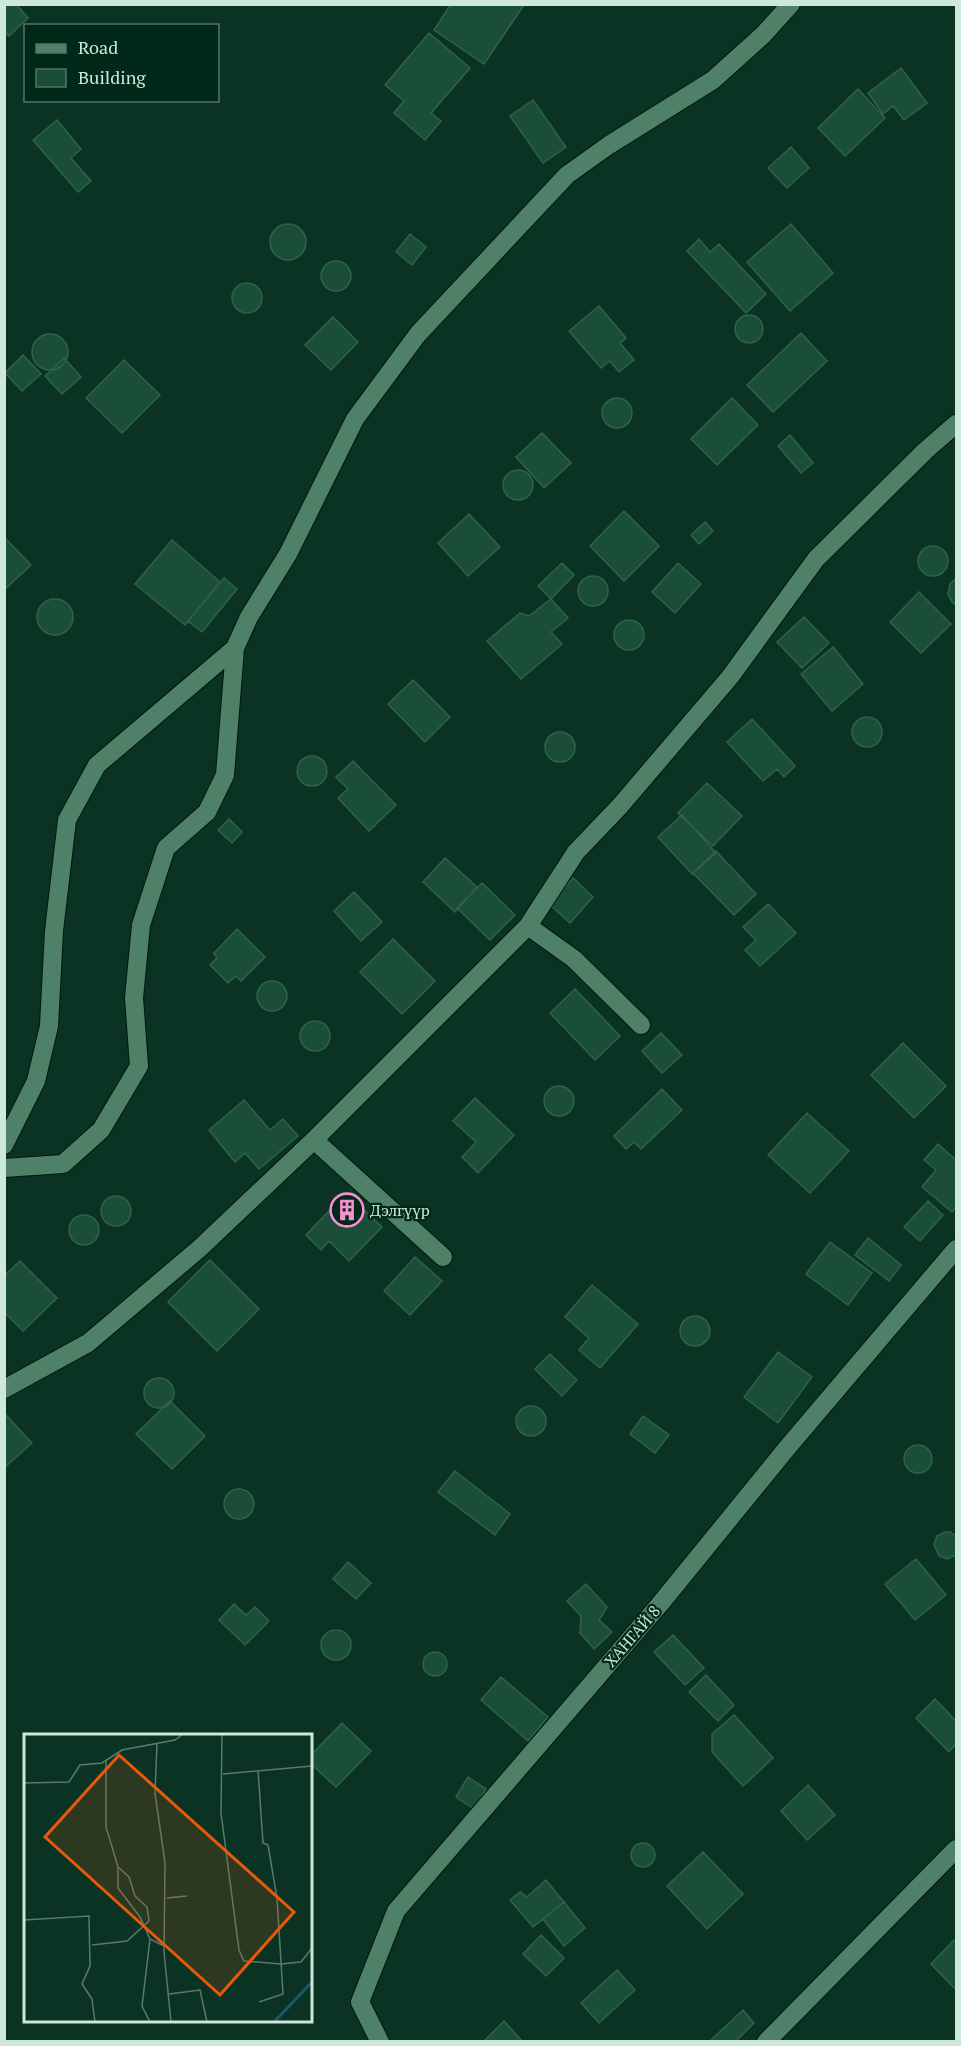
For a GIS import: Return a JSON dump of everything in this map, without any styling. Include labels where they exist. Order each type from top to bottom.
[{"type":"street","points":[[4,1168],[63,1164],[101,1130],[139,1066],[134,998],[141,925],[166,848],[207,812],[225,775],[235,648],[249,617],[288,554],[355,419],[418,334],[567,175],[609,145],[713,80],[764,34],[791,4]]},
{"type":"street","points":[[4,1389],[88,1343],[200,1248],[314,1140],[528,926],[576,852],[620,806],[730,677],[816,559],[925,451],[957,424]]},
{"type":"street","points":[[4,1145],[36,1081],[50,1026],[54,931],[68,820],[97,765],[235,648]]},
{"type":"street","points":[[528,926],[574,959],[641,1025]]},
{"type":"street","points":[[314,1140],[443,1257]]},
{"type":"street","name":"ХАНГАЙ 8","points":[[380,2042],[360,2002],[396,1911],[660,1604],[787,1448],[957,1249]]},
{"type":"street","points":[[766,2042],[957,1849]]},
{"type":"building","points":[[4,4],[16,4],[28,18],[9,36],[4,31]]},
{"type":"building","points":[[451,4],[524,5],[484,64],[434,30]]},
{"type":"building","points":[[429,33],[470,68],[431,113],[441,121],[425,140],[394,113],[404,101],[385,85]]},
{"type":"building","points":[[901,68],[927,103],[904,120],[893,106],[883,114],[868,93]]},
{"type":"building","points":[[858,89],[885,118],[845,156],[818,128]]},
{"type":"building","points":[[533,100],[566,147],[543,163],[510,116]]},
{"type":"building","points":[[57,120],[81,149],[71,158],[91,181],[78,192],[33,140]]},
{"type":"building","points":[[791,147],[809,168],[787,188],[768,168]]},
{"type":"building","points":[[288,224],[301,229],[306,242],[301,255],[288,260],[275,255],[270,242],[275,229]]},
{"type":"building","points":[[791,224],[833,273],[790,311],[747,262]]},
{"type":"building","points":[[410,234],[426,247],[412,265],[396,252]]},
{"type":"building","points":[[699,239],[710,252],[719,244],[766,294],[746,313],[687,251]]},
{"type":"building","points":[[336,261],[346,266],[351,276],[346,286],[336,291],[326,286],[321,276],[326,266]]},
{"type":"building","points":[[247,283],[257,288],[262,298],[257,308],[247,313],[237,308],[232,298],[237,288]]},
{"type":"building","points":[[599,306],[626,338],[620,343],[634,360],[619,372],[610,361],[601,368],[569,331]]},
{"type":"building","points":[[749,315],[759,319],[763,329],[759,339],[749,343],[739,339],[735,329],[739,319]]},
{"type":"building","points":[[333,317],[358,342],[331,370],[305,345]]},
{"type":"building","points":[[801,333],[827,361],[773,412],[747,385]]},
{"type":"building","points":[[50,334],[63,339],[68,352],[63,365],[50,370],[37,365],[32,352],[37,339]]},
{"type":"building","points":[[23,355],[41,374],[22,391],[5,373]]},
{"type":"building","points":[[64,358],[81,377],[62,394],[45,376]]},
{"type":"building","points":[[124,360],[160,395],[122,433],[86,398]]},
{"type":"building","points":[[617,398],[627,403],[632,413],[627,423],[617,428],[607,423],[602,413],[607,403]]},
{"type":"building","points":[[732,398],[758,425],[717,465],[691,439]]},
{"type":"building","points":[[542,433],[571,463],[544,488],[516,457]]},
{"type":"building","points":[[790,435],[813,463],[801,473],[778,446]]},
{"type":"building","points":[[518,470],[528,475],[533,485],[528,495],[518,500],[508,495],[503,485],[508,475]]},
{"type":"building","points":[[624,511],[659,546],[624,581],[590,546]]},
{"type":"building","points":[[469,514],[500,547],[468,576],[438,543]]},
{"type":"building","points":[[705,522],[713,531],[699,544],[691,535]]},
{"type":"building","points":[[4,537],[31,565],[4,590]]},
{"type":"building","points":[[172,540],[220,582],[185,625],[135,584]]},
{"type":"building","points":[[933,546],[943,551],[948,561],[943,571],[933,576],[923,571],[918,561],[923,551]]},
{"type":"building","points":[[562,563],[574,575],[551,599],[538,586]]},
{"type":"building","points":[[678,563],[701,584],[675,613],[652,592]]},
{"type":"building","points":[[593,576],[603,581],[608,591],[603,601],[593,606],[583,601],[578,591],[583,581]]},
{"type":"building","points":[[224,578],[237,589],[202,632],[188,621]]},
{"type":"building","points":[[956,578],[956,605],[948,594],[950,584]]},
{"type":"building","points":[[919,592],[951,624],[921,653],[890,622]]},
{"type":"building","points":[[55,599],[68,604],[73,617],[68,630],[55,635],[42,630],[37,617],[42,604]]},
{"type":"building","points":[[551,599],[568,618],[551,632],[562,644],[521,679],[487,641],[520,613],[529,616]]},
{"type":"building","points":[[804,617],[829,643],[802,668],[777,642]]},
{"type":"building","points":[[629,620],[639,625],[644,635],[639,645],[629,650],[619,645],[614,635],[619,625]]},
{"type":"building","points":[[833,647],[863,684],[832,711],[801,674]]},
{"type":"building","points":[[413,680],[450,717],[425,742],[388,704]]},
{"type":"building","points":[[867,717],[877,722],[882,732],[877,742],[867,747],[857,742],[852,732],[857,722]]},
{"type":"building","points":[[752,719],[795,766],[784,777],[777,769],[763,781],[727,742]]},
{"type":"building","points":[[560,732],[570,737],[575,747],[570,757],[560,762],[550,757],[545,747],[550,737]]},
{"type":"building","points":[[312,756],[322,761],[327,771],[322,781],[312,786],[302,781],[297,771],[302,761]]},
{"type":"building","points":[[353,761],[396,805],[369,831],[338,798],[348,789],[336,777]]},
{"type":"building","points":[[707,783],[742,816],[713,846],[678,813]]},
{"type":"building","points":[[682,815],[716,853],[692,874],[658,837]]},
{"type":"building","points":[[229,819],[242,832],[232,843],[218,830]]},
{"type":"building","points":[[716,851],[756,894],[734,915],[693,873]]},
{"type":"building","points":[[445,858],[477,887],[455,912],[423,882]]},
{"type":"building","points":[[573,878],[593,897],[570,923],[549,904]]},
{"type":"building","points":[[482,883],[515,915],[490,940],[457,908]]},
{"type":"building","points":[[354,892],[382,922],[361,941],[334,911]]},
{"type":"building","points":[[768,904],[796,933],[760,966],[745,950],[756,940],[743,927]]},
{"type":"building","points":[[237,929],[265,957],[241,981],[236,976],[228,983],[210,965],[217,958],[214,953]]},
{"type":"building","points":[[393,939],[435,981],[402,1014],[360,972]]},
{"type":"building","points":[[272,981],[282,986],[287,996],[282,1006],[272,1011],[262,1006],[257,996],[262,986]]},
{"type":"building","points":[[575,989],[620,1036],[595,1060],[550,1013]]},
{"type":"building","points":[[315,1021],[325,1026],[330,1036],[325,1046],[315,1051],[305,1046],[300,1036],[305,1026]]},
{"type":"building","points":[[661,1033],[682,1055],[662,1073],[642,1051]]},
{"type":"building","points":[[903,1043],[946,1086],[914,1118],[871,1075]]},
{"type":"building","points":[[559,1086],[569,1091],[574,1101],[569,1111],[559,1116],[549,1111],[544,1101],[549,1091]]},
{"type":"building","points":[[662,1089],[682,1110],[641,1149],[634,1142],[626,1149],[614,1136]]},
{"type":"building","points":[[475,1098],[514,1135],[478,1173],[462,1157],[476,1142],[453,1121]]},
{"type":"building","points":[[244,1100],[270,1130],[283,1119],[298,1136],[259,1169],[245,1153],[235,1162],[209,1130]]},
{"type":"building","points":[[807,1113],[849,1151],[810,1193],[768,1155]]},
{"type":"building","points":[[938,1144],[956,1160],[956,1207],[952,1212],[922,1187],[936,1170],[924,1160]]},
{"type":"building","name":"Дэлгүүр","points":[[346,1193],[382,1227],[349,1261],[329,1241],[321,1250],[306,1235]]},
{"type":"building","points":[[116,1196],[126,1201],[131,1211],[126,1221],[116,1226],[106,1221],[101,1211],[106,1201]]},
{"type":"building","points":[[928,1201],[943,1215],[920,1241],[904,1227]]},
{"type":"building","points":[[84,1215],[94,1220],[99,1230],[94,1240],[84,1245],[74,1240],[69,1230],[74,1220]]},
{"type":"building","points":[[868,1238],[901,1265],[889,1281],[855,1255]]},
{"type":"building","points":[[830,1242],[872,1273],[848,1305],[806,1274]]},
{"type":"building","points":[[415,1257],[442,1281],[410,1315],[384,1291]]},
{"type":"building","points":[[210,1260],[259,1309],[217,1351],[168,1302]]},
{"type":"building","points":[[20,1261],[57,1298],[23,1331],[4,1312],[4,1276]]},
{"type":"building","points":[[592,1285],[638,1324],[600,1368],[579,1350],[589,1338],[565,1317]]},
{"type":"building","points":[[695,1316],[705,1321],[710,1331],[705,1341],[695,1346],[685,1341],[680,1331],[685,1321]]},
{"type":"building","points":[[778,1352],[812,1377],[778,1423],[744,1397]]},
{"type":"building","points":[[550,1354],[577,1380],[562,1396],[535,1369]]},
{"type":"building","points":[[159,1378],[165,1379],[173,1387],[173,1399],[165,1407],[159,1408],[153,1407],[145,1399],[144,1393],[145,1387],[153,1379]]},
{"type":"building","points":[[170,1401],[205,1436],[172,1469],[136,1434]]},
{"type":"building","points":[[531,1406],[541,1411],[546,1421],[541,1431],[531,1436],[521,1431],[516,1421],[521,1411]]},
{"type":"building","points":[[4,1413],[32,1443],[4,1468]]},
{"type":"building","points":[[643,1416],[669,1435],[655,1453],[630,1434]]},
{"type":"building","points":[[918,1445],[928,1449],[932,1459],[928,1469],[918,1473],[908,1469],[904,1459],[908,1449]]},
{"type":"building","points":[[455,1471],[510,1514],[495,1535],[438,1492]]},
{"type":"building","points":[[239,1489],[249,1494],[254,1504],[249,1514],[239,1519],[229,1514],[224,1504],[229,1494]]},
{"type":"building","points":[[945,1532],[956,1536],[956,1555],[947,1559],[939,1556],[934,1545],[937,1536]]},
{"type":"building","points":[[916,1559],[946,1595],[915,1620],[885,1584]]},
{"type":"building","points":[[348,1562],[371,1583],[356,1599],[333,1579]]},
{"type":"building","points":[[586,1584],[607,1607],[599,1620],[612,1632],[594,1649],[580,1633],[581,1616],[567,1601]]},
{"type":"building","points":[[234,1604],[246,1615],[255,1607],[269,1621],[245,1645],[219,1620]]},
{"type":"building","points":[[336,1630],[346,1635],[351,1645],[346,1655],[336,1660],[326,1655],[321,1645],[326,1635]]},
{"type":"building","points":[[673,1635],[704,1668],[685,1685],[654,1652]]},
{"type":"building","points":[[435,1652],[444,1655],[447,1664],[444,1673],[435,1676],[426,1673],[423,1664],[426,1655]]},
{"type":"building","points":[[706,1675],[734,1705],[718,1721],[689,1692]]},
{"type":"building","points":[[501,1677],[548,1717],[528,1741],[481,1700]]},
{"type":"building","points":[[935,1699],[956,1721],[956,1744],[949,1752],[916,1718]]},
{"type":"building","points":[[734,1715],[773,1758],[743,1786],[712,1752],[712,1734]]},
{"type":"building","points":[[342,1723],[371,1751],[336,1787],[312,1765],[312,1754]]},
{"type":"building","points":[[468,1777],[486,1789],[474,1809],[456,1797]]},
{"type":"building","points":[[808,1785],[835,1815],[807,1840],[781,1811]]},
{"type":"building","points":[[643,1843],[652,1846],[655,1855],[652,1864],[643,1867],[634,1864],[631,1855],[634,1846]]},
{"type":"building","points":[[703,1852],[743,1894],[707,1929],[667,1886]]},
{"type":"building","points":[[546,1880],[564,1902],[533,1927],[510,1900],[520,1892],[527,1897]]},
{"type":"building","points":[[564,1902],[585,1928],[564,1946],[543,1919]]},
{"type":"building","points":[[541,1935],[564,1958],[546,1976],[523,1954]]},
{"type":"building","points":[[954,1940],[956,1942],[956,1990],[931,1964]]},
{"type":"building","points":[[617,1970],[635,1990],[599,2023],[581,2003]]},
{"type":"building","points":[[743,2010],[754,2023],[735,2042],[709,2042]]},
{"type":"building","points":[[504,2021],[523,2042],[483,2042]]},
{"type":"place","name":"Дэлгүүр","points":[[347,1210]]}]
